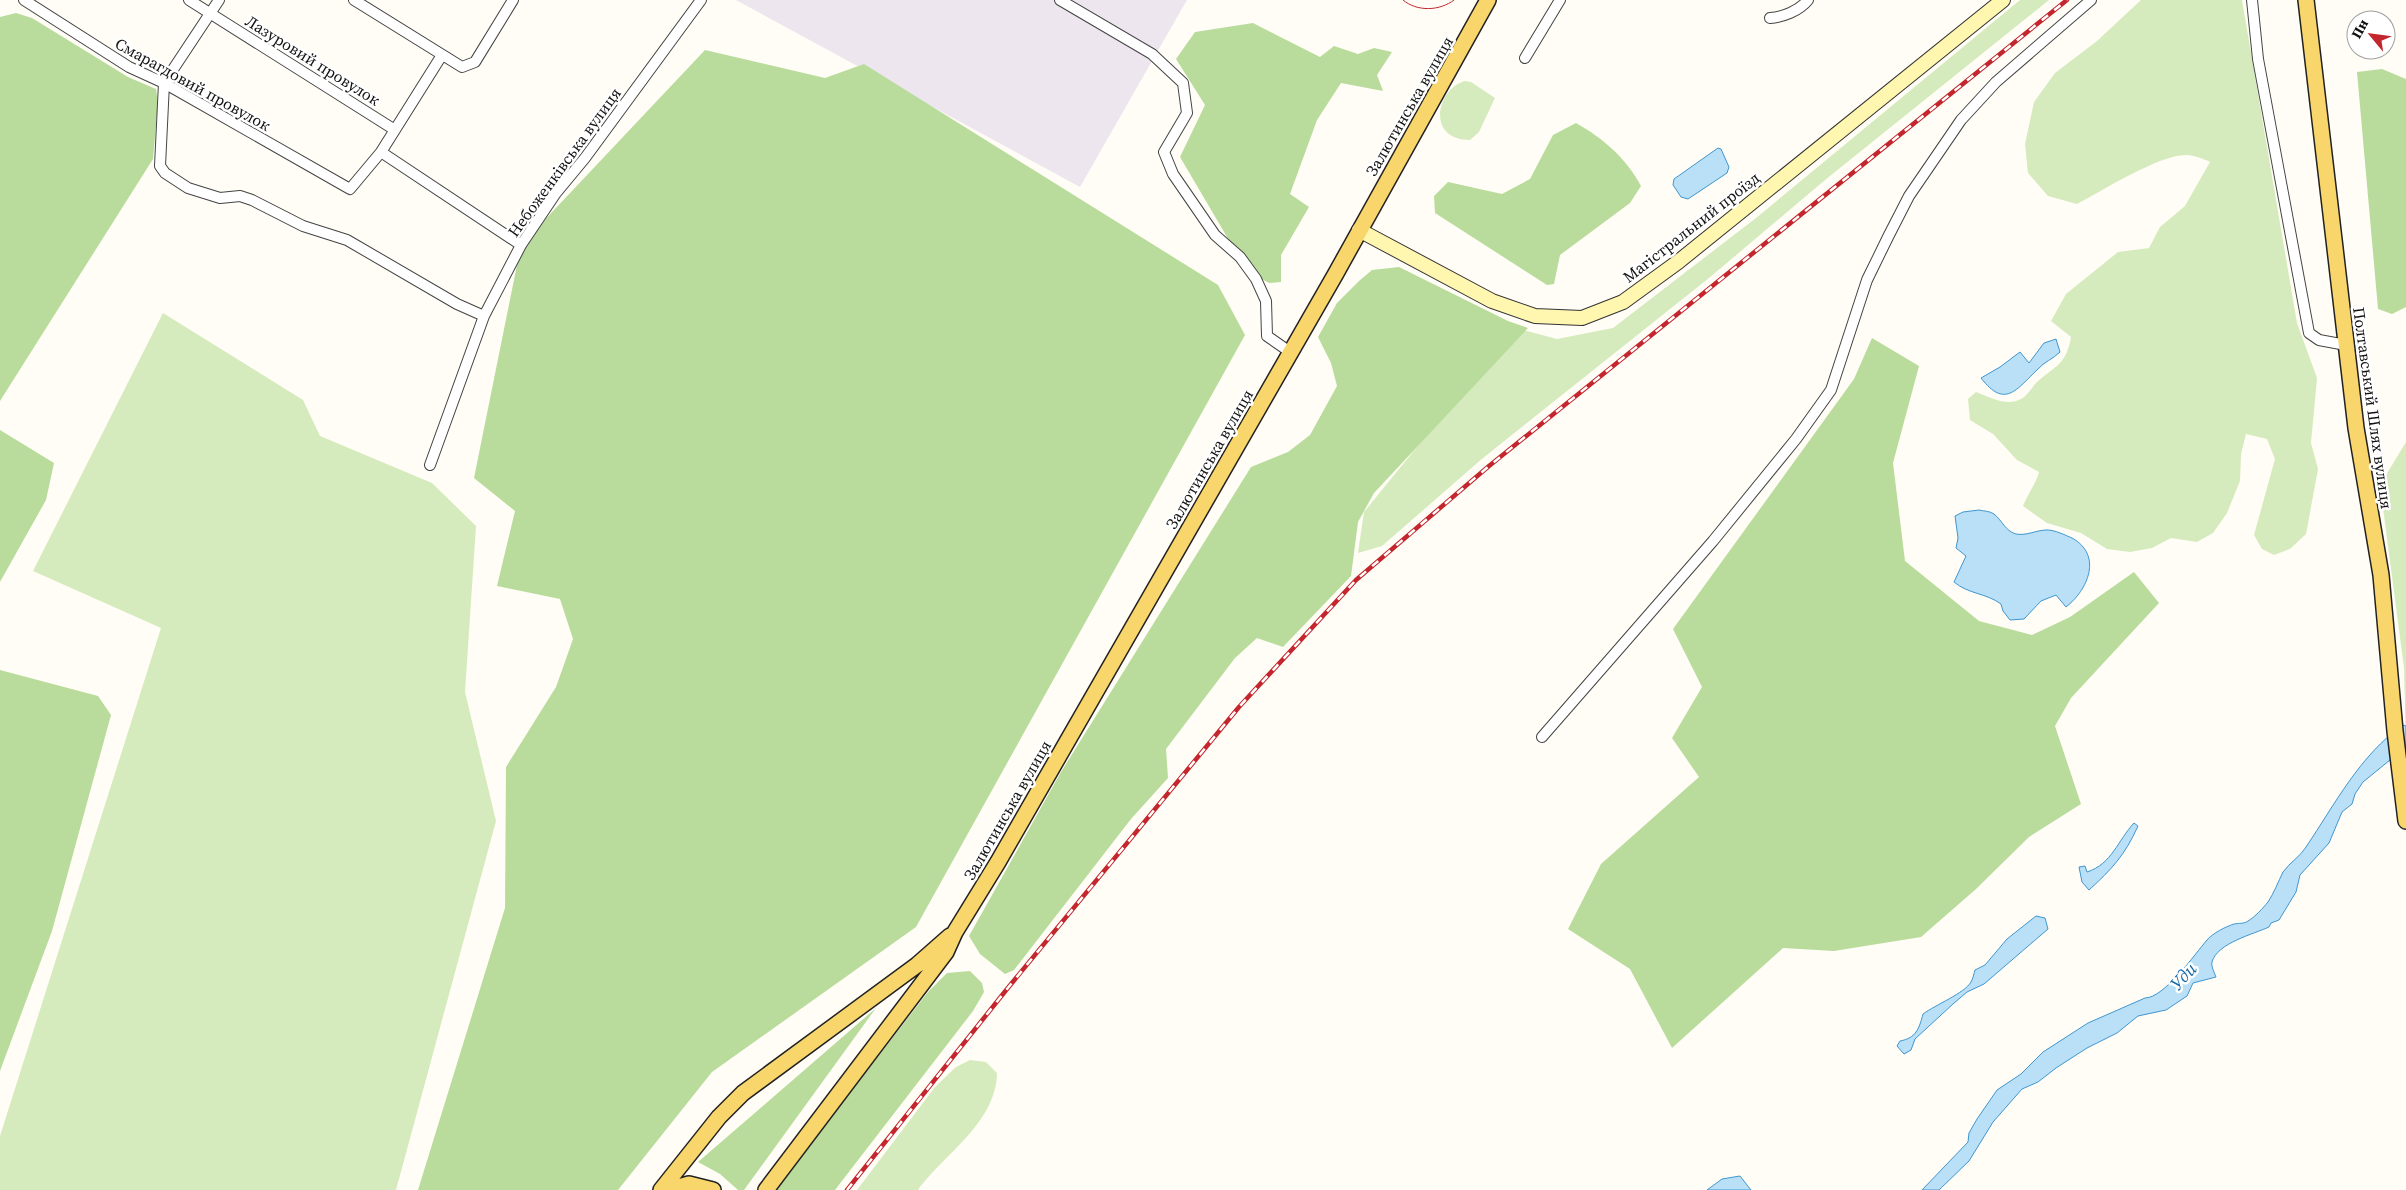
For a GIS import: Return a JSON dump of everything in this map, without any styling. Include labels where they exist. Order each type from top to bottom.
[{"type":"main road","name":"Залютинська вулиця","points":[[955,932],[1003,854],[1290,352],[1488,0]]},
{"type":"main road","name":"Магістральний проїзд","points":[[1359,230],[1492,301],[1535,316],[1582,318],[1623,302],[1678,262],[2003,0]]},
{"type":"main road","name":"Полтавський Шлях вулиця","points":[[2306,0],[2356,428],[2381,575],[2406,822]]},
{"type":"main road","points":[[661,1190],[719,1117],[743,1093],[917,965],[955,932]]},
{"type":"main road","points":[[766,1190],[946,952],[955,932]]},
{"type":"main road","points":[[668,1190],[689,1184],[713,1190]]},
{"type":"street","name":"Смарагдовий провулок","points":[[24,0],[128,67],[164,83],[350,189],[381,152]]},
{"type":"street","name":"Лазуровий провулок","points":[[189,0],[395,130]]},
{"type":"street","points":[[219,0],[164,83],[160,166],[165,173],[188,188],[220,198],[240,196],[252,200],[303,226],[347,240],[457,304],[484,316]]},
{"type":"street","points":[[354,0],[462,68],[475,62],[513,0]]},
{"type":"street","name":"Небоженківська вулиця","points":[[430,465],[484,316],[521,245],[556,193],[585,158],[701,0]]},
{"type":"street","points":[[1060,0],[1152,54],[1183,83],[1186,113],[1164,152],[1170,168],[1215,234],[1240,256],[1256,279],[1266,301],[1266,336],[1290,352]]},
{"type":"street","points":[[1525,58],[1560,0]]},
{"type":"street","points":[[1770,18],[1782,17],[1808,0]]},
{"type":"street","points":[[1542,737],[1713,541],[1796,439],[1831,390],[1867,280],[1909,196],[1961,120],[1996,82],[2091,0]]},
{"type":"street","points":[[2252,0],[2258,58],[2309,333],[2318,340],[2346,345]]},
{"type":"street","points":[[442,55],[381,152],[521,245]]},
{"type":"shaded area","points":[[736,0],[1187,0],[1080,187]]},
{"type":"green space","points":[[2020,0],[2049,0],[1825,180],[1709,278],[1483,458],[1382,546],[1358,553],[1364,512],[1465,388],[1523,330],[1557,339],[1613,328],[1756,218]]},
{"type":"green space","points":[[2141,0],[2242,0],[2297,323],[2317,378],[2311,443],[2318,469],[2306,534],[2290,549],[2274,555],[2262,549],[2254,535],[2275,459],[2267,439],[2246,434],[2241,454],[2240,481],[2227,513],[2213,533],[2197,542],[2171,538],[2152,548],[2130,552],[2107,549],[2081,533],[2047,523],[2023,506],[2039,472],[2017,460],[1993,434],[1970,420],[1968,399],[1976,392],[2004,402],[2016,401],[2023,398],[2037,382],[2059,364],[2066,353],[2071,337],[2051,321],[2066,294],[2118,252],[2149,248],[2160,227],[2185,206],[2210,162],[2196,156],[2187,155],[2162,160],[2131,174],[2077,204],[2048,196],[2028,173],[2025,144],[2034,102],[2055,73],[2097,41]]},
{"type":"green space","points":[[16,13],[32,18],[128,77],[156,89],[158,102],[153,159],[0,401],[0,17]]},
{"type":"green space","points":[[1253,23],[1320,57],[1334,46],[1358,54],[1374,48],[1392,52],[1377,75],[1383,91],[1341,83],[1317,120],[1290,194],[1309,207],[1281,255],[1281,282],[1269,283],[1247,271],[1180,157],[1205,105],[1176,59],[1195,32]]},
{"type":"green space","points":[[705,50],[825,78],[864,64],[1218,285],[1245,335],[916,927],[712,1072],[618,1190],[418,1190],[505,908],[506,767],[556,687],[573,639],[560,599],[497,586],[515,511],[474,478],[521,245]]},
{"type":"green space","points":[[2382,69],[2406,79],[2406,307],[2392,314],[2378,309],[2357,72]]},
{"type":"green space","points":[[1465,81],[1471,82],[1495,98],[1479,132],[1470,140],[1456,138],[1446,132],[1441,123],[1440,113],[1442,103],[1448,93],[1455,86]]},
{"type":"green space","points":[[1576,123],[1605,142],[1629,167],[1641,186],[1630,203],[1560,255],[1554,284],[1547,285],[1435,213],[1434,196],[1448,182],[1502,194],[1530,179],[1553,135]]},
{"type":"green space","points":[[1399,267],[1508,321],[1528,328],[1374,493],[1358,522],[1351,576],[1283,647],[1257,638],[1235,658],[1166,749],[1168,778],[1131,819],[1014,970],[1005,974],[980,954],[969,936],[1061,772],[1251,467],[1288,452],[1310,435],[1337,386],[1331,363],[1318,337],[1337,303],[1372,270]]},
{"type":"green space","points":[[163,313],[303,400],[320,436],[432,483],[476,526],[465,692],[496,821],[396,1190],[0,1190],[0,1136],[161,628],[33,571]]},
{"type":"green space","points":[[1872,338],[1919,366],[1893,463],[1905,561],[1979,621],[2032,635],[2070,617],[2134,572],[2159,603],[2071,698],[2055,726],[2081,804],[2029,837],[1976,889],[1921,937],[1834,951],[1783,948],[1672,1048],[1630,969],[1568,929],[1601,864],[1699,777],[1672,738],[1702,687],[1673,629],[1854,379]]},
{"type":"green space","points":[[0,430],[54,463],[46,500],[0,582]]},
{"type":"green space","points":[[2406,442],[2406,749],[2404,668],[2380,485]]},
{"type":"green space","points":[[0,670],[98,696],[111,715],[52,931],[0,1071]]},
{"type":"green space","points":[[970,971],[982,983],[984,992],[973,1011],[835,1190],[775,1190],[928,992],[947,973]]},
{"type":"green space","points":[[876,1008],[744,1190],[738,1190],[720,1174],[698,1162]]},
{"type":"green space","points":[[970,1060],[986,1062],[997,1073],[994,1091],[988,1107],[979,1122],[967,1136],[918,1190],[857,1190],[935,1087],[956,1067]]},
{"type":"water","points":[[1718,148],[1721,149],[1729,167],[1727,173],[1688,199],[1681,197],[1673,185],[1674,179]]},
{"type":"water","points":[[2056,339],[2060,352],[2043,364],[2023,384],[2010,393],[1997,393],[1981,378],[2020,352],[2029,363],[2044,343]]},
{"type":"water","points":[[1979,510],[1997,516],[2012,533],[2024,534],[2050,530],[2072,538],[2082,545],[2090,563],[2089,572],[2086,582],[2074,600],[2066,607],[2056,595],[2041,601],[2024,619],[2010,620],[2003,611],[2001,604],[1965,589],[1954,582],[1966,556],[1956,548],[1958,538],[1955,516],[1963,512]]},
{"type":"water","name":"Уди","points":[[2403,725],[2406,726],[2406,747],[2363,782],[2355,794],[2352,804],[2342,812],[2329,843],[2300,875],[2296,892],[2279,920],[2271,923],[2269,927],[2228,944],[2215,955],[2212,962],[2216,977],[2193,983],[2187,996],[2166,1010],[2138,1016],[2117,1033],[2087,1048],[2038,1082],[2022,1089],[1993,1122],[1969,1161],[1939,1190],[1922,1190],[1968,1142],[1969,1133],[1997,1090],[2021,1074],[2043,1052],[2088,1023],[2161,991],[2179,974],[2212,935],[2231,925],[2246,922],[2259,912],[2270,899],[2283,872],[2304,851],[2361,765],[2388,737]]},
{"type":"water","points":[[2134,823],[2138,826],[2123,853],[2089,890],[2082,882],[2079,867],[2085,866],[2087,872],[2103,863]]},
{"type":"water","points":[[2036,916],[2045,918],[2048,929],[1984,984],[1967,992],[1953,1004],[1915,1039],[1911,1050],[1904,1054],[1897,1046],[1900,1041],[1910,1038],[1916,1032],[1923,1014],[1968,986],[1972,981],[1975,970],[1985,965],[2007,939]]},
{"type":"water","points":[[1740,1176],[1751,1190],[1707,1190],[1722,1179]]},
{"type":"tram line","points":[[1403,0],[1415,7],[1428,9],[1448,4],[1454,0]]},
{"type":"railway","points":[[847,1190],[1007,989],[1239,707],[1356,580],[1489,466],[2067,0]]}]
